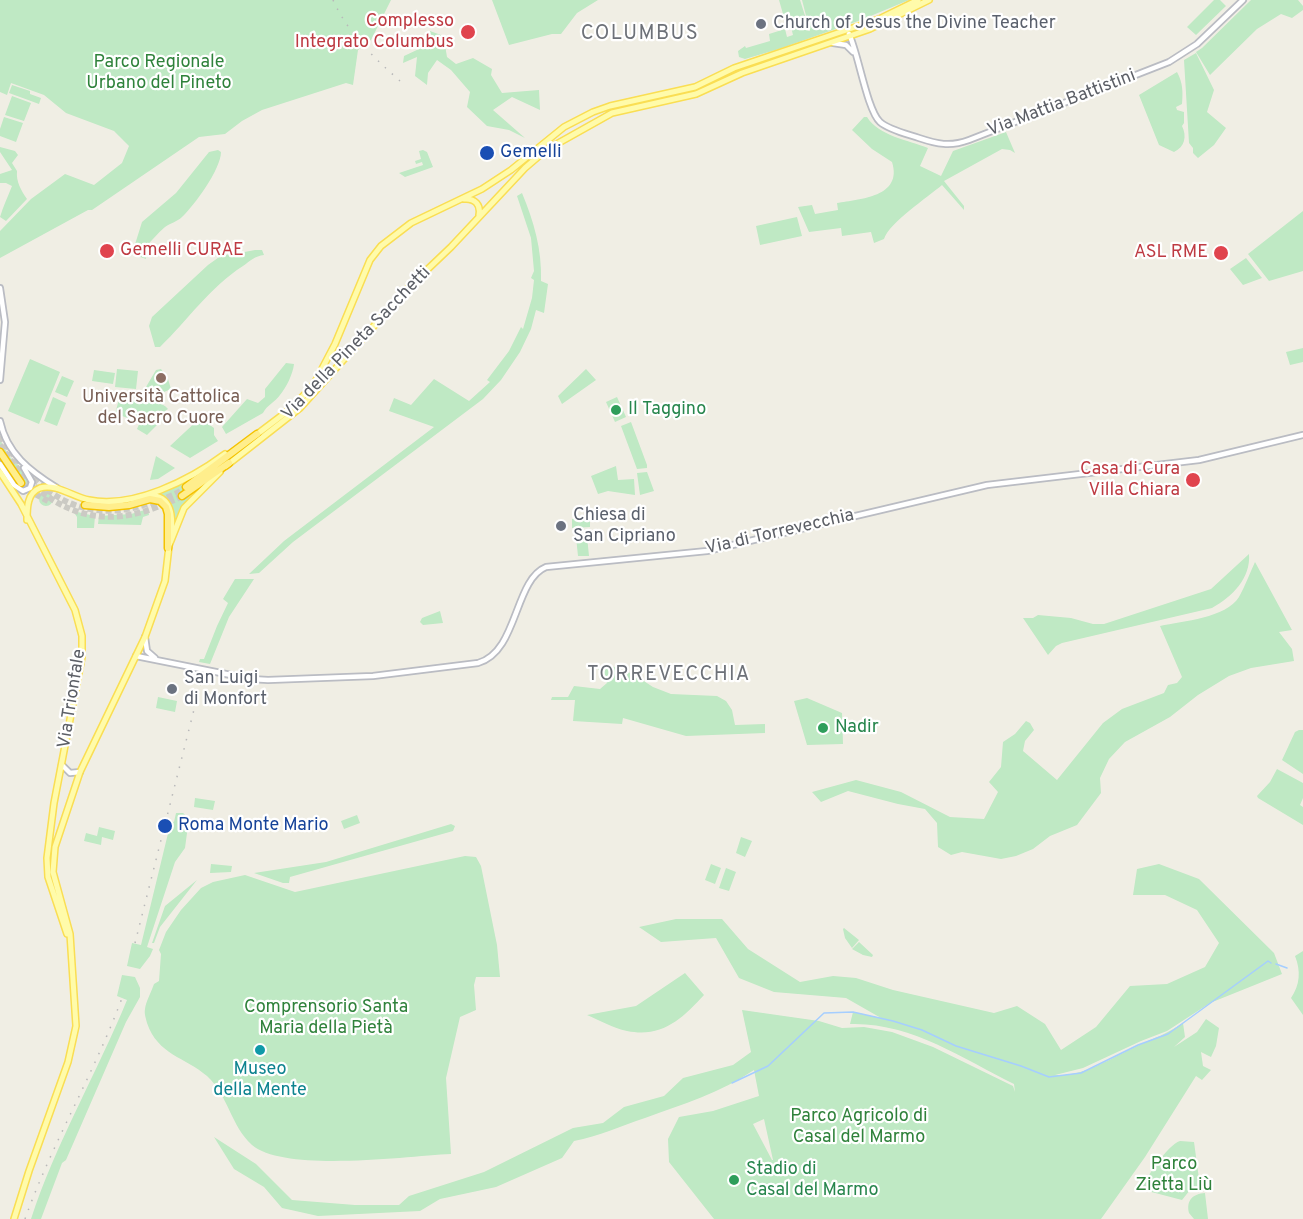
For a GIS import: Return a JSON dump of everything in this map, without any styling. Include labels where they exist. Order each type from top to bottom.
[{"type":"highway","points":[[186,487],[257,434]]},
{"type":"highway","points":[[0,452],[21,483]]},
{"type":"highway","points":[[182,496],[229,463]]},
{"type":"highway","points":[[85,505],[108,507],[129,505],[150,499],[160,501],[166,507],[168,514],[168,548]]},
{"type":"main road","name":"Via della Pineta Sacchetti","points":[[141,496],[195,475],[257,434],[292,407],[317,380],[338,339],[367,266],[381,246],[411,223],[482,189],[511,170],[563,128],[593,112],[695,87],[734,68],[886,16],[918,0]]},
{"type":"main road","name":"Via della Pineta Sacchetti","points":[[168,548],[185,506],[229,463],[300,408],[406,290],[451,247],[534,159],[612,113],[696,94],[742,73],[850,36],[910,11],[929,0]]},
{"type":"main road","name":"Via Mattia Battistini","points":[[855,54],[878,120],[885,125],[944,145],[962,143],[1169,62],[1197,44],[1243,0]]},
{"type":"main road","points":[[844,31],[850,36],[855,54]]},
{"type":"main road","points":[[830,43],[847,45],[855,54]]},
{"type":"main road","points":[[463,199],[471,199],[476,203],[479,210],[478,217]]},
{"type":"main road","points":[[0,288],[4,322],[0,380]]},
{"type":"main road","points":[[0,422],[13,452],[31,478],[30,488],[23,491],[16,488],[0,464]]},
{"type":"main road","name":"Via di Torrevecchia","points":[[136,656],[251,679],[288,680],[373,676],[478,663],[490,658],[500,648],[533,576],[544,567],[707,551],[997,483],[1199,460],[1303,435]]},
{"type":"main road","points":[[13,452],[24,465],[57,488],[74,496],[95,501],[158,496],[170,506],[172,522],[168,548]]},
{"type":"main road","name":"Via Trionfale","points":[[0,472],[21,504],[27,520],[74,608],[82,636],[82,657],[54,803],[47,867],[70,941]]},
{"type":"main road","points":[[27,520],[28,504],[32,495],[40,488],[57,488]]},
{"type":"main road","name":"Via Trionfale","points":[[14,1219],[65,1072],[75,1036],[76,1007],[70,941],[64,908],[53,870],[54,851],[80,772],[145,637],[165,581],[168,548]]},
{"type":"main road","points":[[145,637],[147,652],[157,659]]},
{"type":"main road","points":[[62,765],[70,773],[80,772]]},
{"type":"green space","name":"Parco Regionale Urbano del Pineto","points":[[0,0],[391,0],[371,40],[358,50],[353,85],[346,83],[262,110],[225,134],[199,137],[92,210],[88,210],[0,258],[0,231],[31,199],[65,174],[94,185],[122,163],[129,146],[114,131],[66,113],[44,95],[11,83],[7,95],[0,92]]},
{"type":"green space","points":[[492,0],[598,0],[577,13],[561,34],[552,34],[509,45]]},
{"type":"green space","points":[[779,0],[800,0],[807,22],[787,28]]},
{"type":"green space","points":[[802,0],[909,0],[779,49],[745,59],[739,57],[738,51],[745,46],[746,48],[770,41],[769,34],[785,29],[787,37],[793,35],[791,27],[807,23],[809,30],[807,31],[810,31]]},
{"type":"green space","points":[[1214,0],[1220,0],[1226,6],[1196,35],[1187,27]]},
{"type":"green space","points":[[1251,0],[1298,0],[1303,10],[1292,18],[1281,14],[1257,29],[1210,75],[1196,52]]},
{"type":"green space","points":[[430,31],[449,38],[445,45],[447,57],[456,64],[473,58],[492,69],[491,75],[502,93],[539,90],[540,110],[512,97],[493,110],[525,138],[509,130],[487,126],[467,107],[470,92],[451,70],[437,60],[428,73],[427,85],[415,76],[417,57],[403,63],[404,56],[419,49]]},
{"type":"green space","points":[[1196,53],[1214,90],[1207,112],[1226,128],[1214,145],[1198,158],[1189,143],[1184,60]]},
{"type":"green space","points":[[1177,72],[1181,84],[1182,104],[1176,107],[1177,110],[1184,112],[1182,126],[1185,137],[1181,147],[1174,152],[1159,145],[1139,95]]},
{"type":"green space","points":[[12,85],[30,91],[30,94],[41,98],[39,104],[9,93]]},
{"type":"green space","points":[[12,96],[31,103],[24,121],[5,115]]},
{"type":"green space","points":[[4,117],[23,123],[16,142],[0,136]]},
{"type":"green space","points":[[864,117],[894,137],[928,148],[920,166],[941,176],[953,151],[1006,132],[1015,153],[1002,149],[944,181],[964,206],[964,210],[942,185],[893,225],[884,239],[874,243],[871,232],[842,236],[841,228],[809,232],[798,207],[812,205],[815,214],[838,210],[837,203],[877,194],[891,183],[894,174],[892,162],[872,149],[852,130]]},
{"type":"green space","points":[[0,147],[15,151],[18,155],[12,163],[17,171],[19,186],[27,199],[6,221],[0,217],[12,186],[0,183],[0,174],[12,170],[0,152]]},
{"type":"green space","points":[[218,150],[221,152],[217,168],[193,205],[180,219],[165,227],[147,245],[146,259],[132,254],[142,222],[176,193],[209,152]]},
{"type":"green space","points":[[419,151],[427,152],[433,167],[405,177],[399,173],[423,165],[422,162],[416,164],[415,161],[421,159]]},
{"type":"green space","points":[[522,193],[536,236],[541,281],[548,284],[544,313],[536,310],[531,329],[520,352],[501,380],[483,399],[293,542],[259,573],[249,574],[284,541],[434,427],[389,411],[394,398],[411,405],[434,379],[469,401],[490,382],[487,380],[509,351],[521,327],[523,329],[532,298],[534,280],[531,278],[534,271],[531,238],[517,196]]},
{"type":"green space","points":[[1303,211],[1303,271],[1269,281],[1248,254]]},
{"type":"green space","points":[[797,217],[802,236],[760,245],[756,226]]},
{"type":"green space","points":[[262,250],[264,255],[258,256],[231,274],[160,347],[155,347],[149,326],[152,317],[222,255]]},
{"type":"green space","points":[[1246,258],[1262,278],[1243,285],[1230,269]]},
{"type":"green space","points":[[1303,348],[1303,362],[1290,365],[1286,352]]},
{"type":"green space","points":[[30,359],[60,372],[39,424],[8,411]]},
{"type":"green space","points":[[286,363],[294,364],[287,385],[278,397],[263,413],[226,434],[222,427],[247,399],[258,403],[265,397],[265,389]]},
{"type":"green space","points":[[117,369],[138,371],[136,389],[115,387]]},
{"type":"green space","points":[[161,369],[171,389],[164,392],[143,392],[156,370]]},
{"type":"green space","points":[[586,369],[596,380],[562,404],[558,396]]},
{"type":"green space","points":[[94,370],[115,373],[113,384],[92,381]]},
{"type":"green space","points":[[62,376],[74,381],[67,397],[55,392]]},
{"type":"green space","points":[[53,397],[66,403],[57,426],[44,421]]},
{"type":"green space","name":"Il Taggino","points":[[617,397],[626,417],[615,422],[606,402]]},
{"type":"green space","points":[[119,399],[158,403],[168,409],[165,411],[168,414],[147,435],[137,429],[140,422],[122,416],[114,418]]},
{"type":"green space","points":[[200,418],[214,428],[214,435],[218,441],[190,458],[170,446]]},
{"type":"green space","points":[[631,422],[647,468],[637,469],[621,426]]},
{"type":"green space","points":[[0,440],[9,456],[26,474],[29,482],[26,487],[17,484],[0,459],[0,456],[15,472],[0,449]]},
{"type":"green space","points":[[156,456],[175,468],[158,479],[150,480]]},
{"type":"green space","points":[[616,466],[618,480],[634,479],[635,495],[608,491],[598,494],[591,476]]},
{"type":"green space","points":[[647,472],[654,491],[640,495],[637,473]]},
{"type":"green space","points":[[184,483],[187,488],[180,493],[184,499],[192,495],[180,508],[175,522],[170,504],[156,493]]},
{"type":"green space","points":[[46,492],[51,494],[53,499],[51,504],[46,506],[41,504],[39,499],[41,494]]},
{"type":"green space","points":[[148,509],[149,515],[143,517],[141,525],[98,524],[99,516],[131,514]]},
{"type":"green space","points":[[73,511],[95,516],[94,528],[77,528],[77,517]]},
{"type":"green space","points":[[590,518],[590,527],[572,528],[572,519]]},
{"type":"green space","points":[[587,536],[589,556],[578,556],[576,537]]},
{"type":"green space","points":[[1249,554],[1247,571],[1239,586],[1212,608],[1062,643],[1048,655],[1023,618],[1033,618],[1038,615],[1104,624],[1211,589]]},
{"type":"green space","points":[[1255,562],[1292,630],[1279,632],[1292,649],[1294,661],[1251,668],[1229,676],[1198,695],[1170,717],[1125,742],[1109,759],[1100,778],[1101,793],[1077,825],[1050,836],[1033,849],[1001,859],[962,852],[951,855],[938,847],[937,823],[925,809],[848,791],[821,802],[812,792],[856,780],[901,792],[950,817],[984,819],[998,792],[989,782],[1001,767],[1003,742],[1015,734],[1026,721],[1030,723],[1034,730],[1025,741],[1023,751],[1057,780],[1103,723],[1122,709],[1164,693],[1168,685],[1177,683],[1182,677],[1160,626],[1203,618],[1233,604],[1239,597]]},
{"type":"green space","points":[[235,579],[254,579],[229,617],[210,664],[199,662],[200,659],[204,659],[228,603],[223,599]]},
{"type":"green space","points":[[440,611],[443,623],[423,625],[420,622],[422,618]]},
{"type":"green space","points":[[606,664],[633,674],[653,687],[671,694],[717,696],[726,701],[732,710],[735,725],[765,724],[765,733],[686,736],[623,718],[622,724],[573,721],[575,700],[551,700],[552,697],[568,697],[574,686],[600,689],[607,683],[598,669]]},
{"type":"green space","points":[[158,697],[177,701],[175,712],[156,708]]},
{"type":"green space","name":"Nadir","points":[[807,698],[842,713],[843,744],[807,745],[794,701]]},
{"type":"green space","points":[[1303,730],[1303,774],[1282,760],[1295,732]]},
{"type":"green space","points":[[1277,769],[1303,783],[1303,798],[1300,805],[1303,807],[1303,825],[1257,796],[1270,782]]},
{"type":"green space","points":[[195,798],[215,801],[213,810],[194,807]]},
{"type":"green space","points":[[176,813],[183,813],[189,818],[185,848],[175,862],[147,947],[153,949],[140,969],[127,966],[132,943],[141,945],[171,821],[174,822]]},
{"type":"green space","points":[[357,815],[360,823],[344,829],[341,821]]},
{"type":"green space","points":[[451,824],[455,826],[453,831],[290,877],[289,883],[254,873],[326,862]]},
{"type":"green space","points":[[99,827],[115,831],[113,840],[102,837],[101,845],[84,841],[86,833],[97,836]]},
{"type":"green space","points":[[741,837],[752,841],[745,857],[736,853]]},
{"type":"green space","name":"Comprensorio Santa Maria della Pietà","points":[[465,856],[476,857],[481,866],[497,945],[500,977],[476,977],[474,985],[476,1010],[460,1017],[446,1078],[451,1154],[318,1161],[268,1154],[252,1145],[245,1137],[220,1092],[207,1076],[165,1049],[152,1034],[145,1011],[154,984],[159,981],[161,954],[159,950],[166,932],[181,910],[201,888],[213,882],[245,875],[295,892]]},
{"type":"green space","points":[[211,864],[232,866],[231,872],[210,873]]},
{"type":"green space","points":[[711,864],[721,868],[715,884],[705,880]]},
{"type":"green space","name":"Parco Agricolo di Casal del Marmo","points":[[1159,864],[1199,879],[1274,953],[1282,974],[1210,1003],[1167,1031],[1083,1068],[1055,1075],[1076,1073],[1097,1066],[1166,1033],[1183,1023],[1185,1037],[1174,1047],[1197,1032],[1206,1019],[1219,1028],[1216,1046],[1211,1057],[1201,1052],[1203,1066],[1211,1070],[1202,1080],[1196,1076],[1145,1157],[1101,1219],[714,1219],[669,1162],[668,1139],[679,1117],[713,1111],[759,1096],[754,1070],[729,1085],[701,1097],[601,1134],[574,1141],[562,1158],[496,1187],[440,1199],[420,1211],[318,1216],[282,1208],[264,1187],[234,1169],[214,1137],[256,1164],[292,1200],[355,1205],[399,1205],[409,1196],[484,1172],[573,1128],[603,1123],[624,1107],[664,1096],[683,1078],[733,1065],[751,1052],[742,1010],[819,1021],[842,1028],[864,1027],[892,1032],[933,1047],[1013,1086],[1015,1092],[1014,1084],[915,1035],[872,1025],[850,1024],[853,1012],[881,1018],[846,998],[774,992],[739,978],[716,938],[661,942],[639,927],[676,919],[722,919],[748,949],[800,982],[833,976],[856,978],[893,990],[994,1013],[1017,1006],[1045,1024],[1061,1050],[1096,1027],[1130,986],[1167,984],[1205,967],[1219,943],[1197,910],[1165,895],[1133,895],[1137,869]],"holes":[[[764,1119],[773,1160],[753,1124]]]},
{"type":"green space","points":[[726,868],[736,872],[729,891],[719,888]]},
{"type":"green space","points":[[197,880],[160,927],[152,943],[165,906]]},
{"type":"green space","points":[[844,928],[859,940],[852,948],[845,938]]},
{"type":"green space","points":[[859,942],[873,955],[872,957],[852,949]]},
{"type":"green space","points":[[1303,951],[1303,1015],[1291,998],[1299,978],[1295,956]]},
{"type":"green space","points":[[685,973],[704,995],[688,1012],[661,1029],[651,1032],[627,1031],[587,1015],[636,1006]]},
{"type":"green space","points":[[122,975],[135,977],[140,988],[140,997],[126,1022],[66,1160],[62,1163],[41,1219],[31,1219],[64,1136],[127,1000],[117,996]]},
{"type":"green space","name":"Parco Zietta Liù","points":[[1180,1141],[1194,1142],[1200,1186],[1190,1190],[1182,1200],[1140,1189],[1169,1148]]},
{"type":"green space","points":[[1205,1193],[1208,1219],[1194,1219],[1189,1213],[1190,1201],[1194,1196]]},
{"type":"waterway","points":[[732,1083],[768,1066],[824,1013],[853,1012],[922,1030],[956,1046],[1049,1077],[1081,1073],[1138,1045],[1168,1034],[1268,961],[1271,963]]},
{"type":"waterway","points":[[1276,964],[1287,968]]},
{"type":"tunnel","points":[[0,436],[13,455],[43,487],[78,506],[98,510],[120,510],[166,498],[186,487]]},
{"type":"tunnel","points":[[0,445],[31,483],[48,497],[67,508],[87,514],[109,517],[132,514],[157,507],[182,496]]},
{"type":"tunnel","points":[[21,483],[48,501]]},
{"type":"railway","points":[[333,0],[346,23],[362,44],[400,81]]},
{"type":"railway","points":[[135,943],[203,674]]},
{"type":"railway","points":[[25,1219],[122,998]]},
{"type":"place","name":"Church of Jesus the Divine Teacher","points":[[761,24]]},
{"type":"place","name":"Complesso Integrato Columbus","points":[[468,32]]},
{"type":"place","name":"Gemelli","points":[[487,153]]},
{"type":"place","name":"Gemelli CURAE","points":[[107,251]]},
{"type":"place","name":"ASL RME","points":[[1221,253]]},
{"type":"place","name":"Università Cattolica del Sacro Cuore","points":[[161,378]]},
{"type":"place","name":"Il Taggino","points":[[616,410]]},
{"type":"place","name":"Casa di Cura Villa Chiara","points":[[1193,480]]},
{"type":"place","name":"Chiesa di San Cipriano","points":[[561,526]]},
{"type":"place","name":"San Luigi di Monfort","points":[[172,689]]},
{"type":"place","name":"Nadir","points":[[823,728]]},
{"type":"place","name":"Roma Monte Mario","points":[[165,826]]},
{"type":"place","name":"Museo della Mente","points":[[260,1050]]},
{"type":"place","name":"Stadio di Casal del Marmo","points":[[734,1180]]},
{"type":"district","name":"COLUMBUS","points":[[640,35]]},
{"type":"district","name":"TORREVECCHIA","points":[[669,676]]}]
